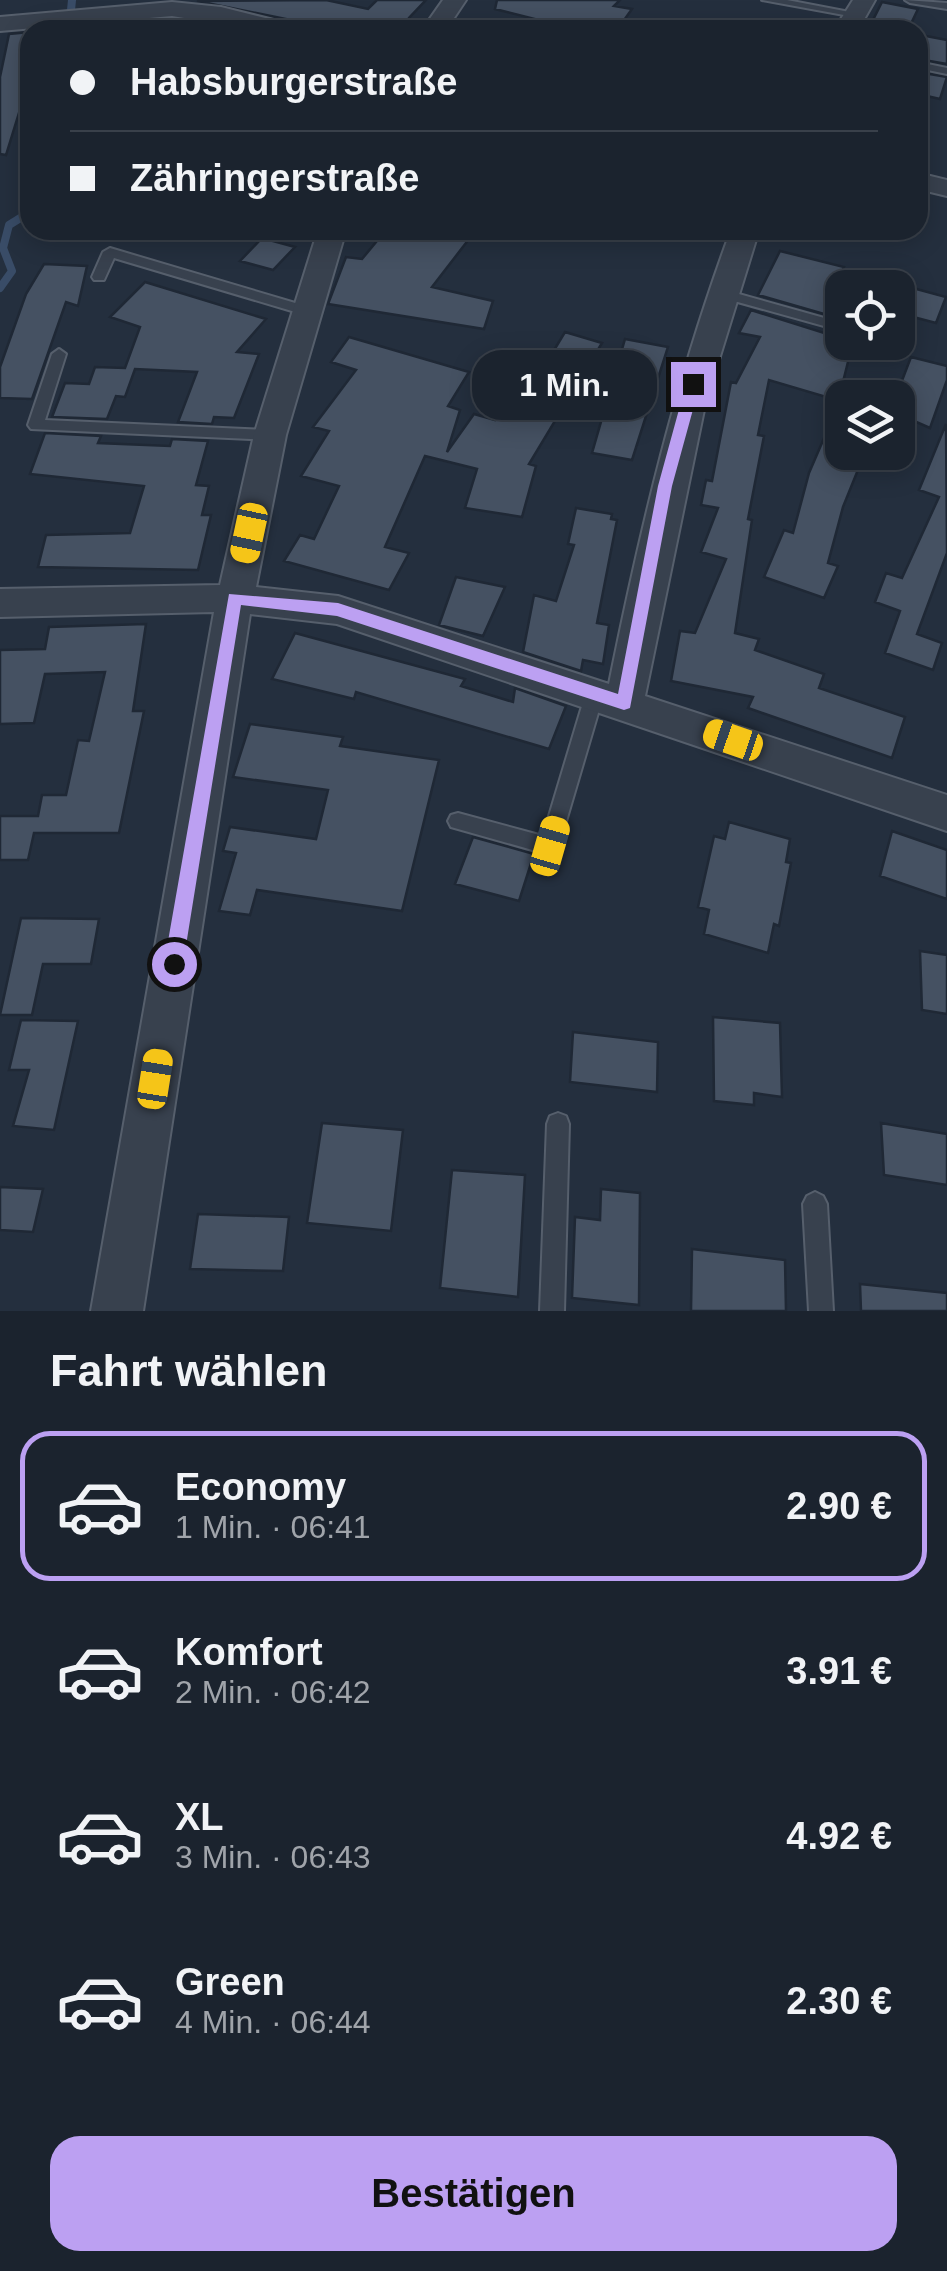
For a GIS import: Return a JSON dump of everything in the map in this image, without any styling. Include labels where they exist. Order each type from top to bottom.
[{"type":"street","points":[[34,20],[172,4],[241,20]]},
{"type":"street","points":[[117,1311],[234,598],[270,435],[324,240]]},
{"type":"street","points":[[609,700],[665,486],[721,293],[741,240]]},
{"type":"street","points":[[0,603],[234,598],[338,610],[947,813]]},
{"type":"lane","points":[[767,0],[855,15]]},
{"type":"lane","points":[[910,0],[947,6]]},
{"type":"lane","points":[[197,20],[205,12]]},
{"type":"lane","points":[[99,277],[110,252],[307,310]]},
{"type":"lane","points":[[721,293],[825,322]]},
{"type":"lane","points":[[59,354],[36,425],[270,435]]},
{"type":"lane","points":[[458,821],[550,846],[609,700]]},
{"type":"lane","points":[[552,1311],[558,1124]]},
{"type":"lane","points":[[815,1204],[821,1311]]},
{"type":"building","points":[[326,0],[368,9],[377,0],[426,0],[409,20],[290,20],[197,1]]},
{"type":"building","points":[[497,0],[620,0],[614,6],[632,9],[624,20],[538,20],[495,9]]},
{"type":"building","points":[[882,2],[918,9],[913,20],[873,20]]},
{"type":"building","points":[[20,33],[20,110],[6,155],[0,154],[0,77],[9,34]]},
{"type":"building","points":[[928,36],[947,40],[947,64],[928,61]]},
{"type":"building","points":[[928,74],[947,77],[940,99],[928,96]]},
{"type":"building","points":[[260,240],[295,247],[273,270],[240,261]]},
{"type":"building","points":[[378,240],[468,240],[432,287],[493,301],[484,329],[328,304],[346,257],[362,259]]},
{"type":"building","points":[[780,251],[844,267],[825,270],[824,314],[758,295]]},
{"type":"building","points":[[44,264],[87,266],[78,306],[66,302],[32,399],[0,398],[0,367],[26,294]]},
{"type":"building","points":[[145,282],[266,319],[237,352],[259,354],[234,418],[214,417],[212,424],[178,422],[197,372],[135,369],[125,397],[116,396],[107,419],[52,417],[65,383],[89,384],[95,367],[125,368],[140,327],[110,317]]},
{"type":"building","points":[[915,289],[946,297],[936,323],[915,317]]},
{"type":"building","points":[[751,310],[825,333],[825,360],[848,360],[844,380],[825,380],[825,397],[769,380],[758,435],[764,436],[748,519],[752,520],[735,633],[759,639],[755,650],[824,674],[819,688],[905,717],[892,758],[748,708],[753,697],[671,681],[680,631],[695,633],[726,559],[701,552],[718,508],[701,505],[706,480],[712,481],[731,382],[736,383],[760,337],[739,333]]},
{"type":"building","points":[[565,332],[602,343],[529,464],[536,466],[522,517],[465,508],[477,469],[425,456],[385,547],[409,553],[389,590],[284,561],[300,535],[314,539],[339,486],[301,476],[329,431],[313,427],[356,370],[331,362],[349,337],[469,372],[448,406],[460,410],[447,452],[474,414],[495,420],[516,387],[530,390]]},
{"type":"building","points":[[625,339],[668,347],[632,460],[592,453]]},
{"type":"building","points":[[915,358],[947,366],[947,380],[930,428],[915,421],[915,380],[902,380],[910,360]]},
{"type":"building","points":[[946,424],[947,553],[917,634],[942,643],[933,670],[885,653],[900,611],[875,602],[886,573],[902,578],[939,497],[919,490]]},
{"type":"building","points":[[45,433],[101,436],[98,443],[170,446],[172,439],[208,441],[196,485],[209,486],[202,515],[211,515],[198,570],[38,567],[46,535],[130,533],[144,486],[30,474]]},
{"type":"building","points":[[825,436],[825,470],[858,470],[828,563],[838,566],[824,598],[764,577],[784,530],[793,533],[809,473]]},
{"type":"building","points":[[576,508],[612,514],[611,519],[617,520],[597,623],[609,625],[603,664],[583,660],[581,671],[523,652],[534,595],[556,601],[574,545],[568,544]]},
{"type":"building","points":[[456,577],[505,587],[483,636],[439,625]]},
{"type":"building","points":[[146,624],[133,711],[144,711],[119,833],[34,833],[28,860],[0,860],[0,816],[38,816],[42,795],[66,795],[78,740],[89,741],[105,672],[45,674],[34,723],[0,724],[0,650],[45,649],[49,627]]},
{"type":"building","points":[[295,633],[465,679],[461,686],[513,702],[515,688],[566,706],[549,749],[356,692],[354,699],[272,679]]},
{"type":"building","points":[[250,724],[343,737],[340,746],[439,760],[402,911],[257,890],[250,915],[219,911],[236,853],[223,851],[230,827],[316,839],[328,790],[233,777]]},
{"type":"building","points":[[729,822],[790,839],[786,862],[791,863],[779,926],[774,924],[768,953],[704,934],[709,910],[698,907],[714,836],[725,839]]},
{"type":"building","points":[[892,831],[947,850],[947,899],[880,876]]},
{"type":"building","points":[[473,837],[534,854],[519,901],[455,884]]},
{"type":"building","points":[[21,918],[99,919],[91,964],[43,964],[32,1015],[0,1015]]},
{"type":"building","points":[[920,951],[947,955],[947,1014],[922,1010]]},
{"type":"building","points":[[713,1017],[780,1023],[782,1097],[754,1093],[754,1105],[714,1101]]},
{"type":"building","points":[[21,1020],[78,1021],[54,1130],[13,1126],[29,1070],[9,1070]]},
{"type":"building","points":[[573,1032],[658,1042],[657,1092],[570,1082]]},
{"type":"building","points":[[322,1123],[403,1130],[391,1231],[307,1223]]},
{"type":"building","points":[[881,1123],[947,1134],[947,1185],[884,1175]]},
{"type":"building","points":[[452,1170],[525,1175],[518,1297],[440,1288]]},
{"type":"building","points":[[0,1187],[43,1189],[33,1232],[0,1230]]},
{"type":"building","points":[[601,1189],[640,1193],[639,1305],[572,1298],[575,1217],[600,1220]]},
{"type":"building","points":[[198,1214],[289,1217],[283,1271],[190,1269]]},
{"type":"building","points":[[692,1249],[785,1260],[786,1311],[691,1311]]},
{"type":"building","points":[[860,1284],[947,1293],[947,1311],[861,1311]]},
{"type":"waterway","points":[[71,10],[72,0]]},
{"type":"waterway","points":[[0,288],[12,271],[3,248],[9,225],[20,218]]},
{"type":"route","points":[[174,964],[234,598],[338,610],[624,703],[665,486],[693,384]]}]
